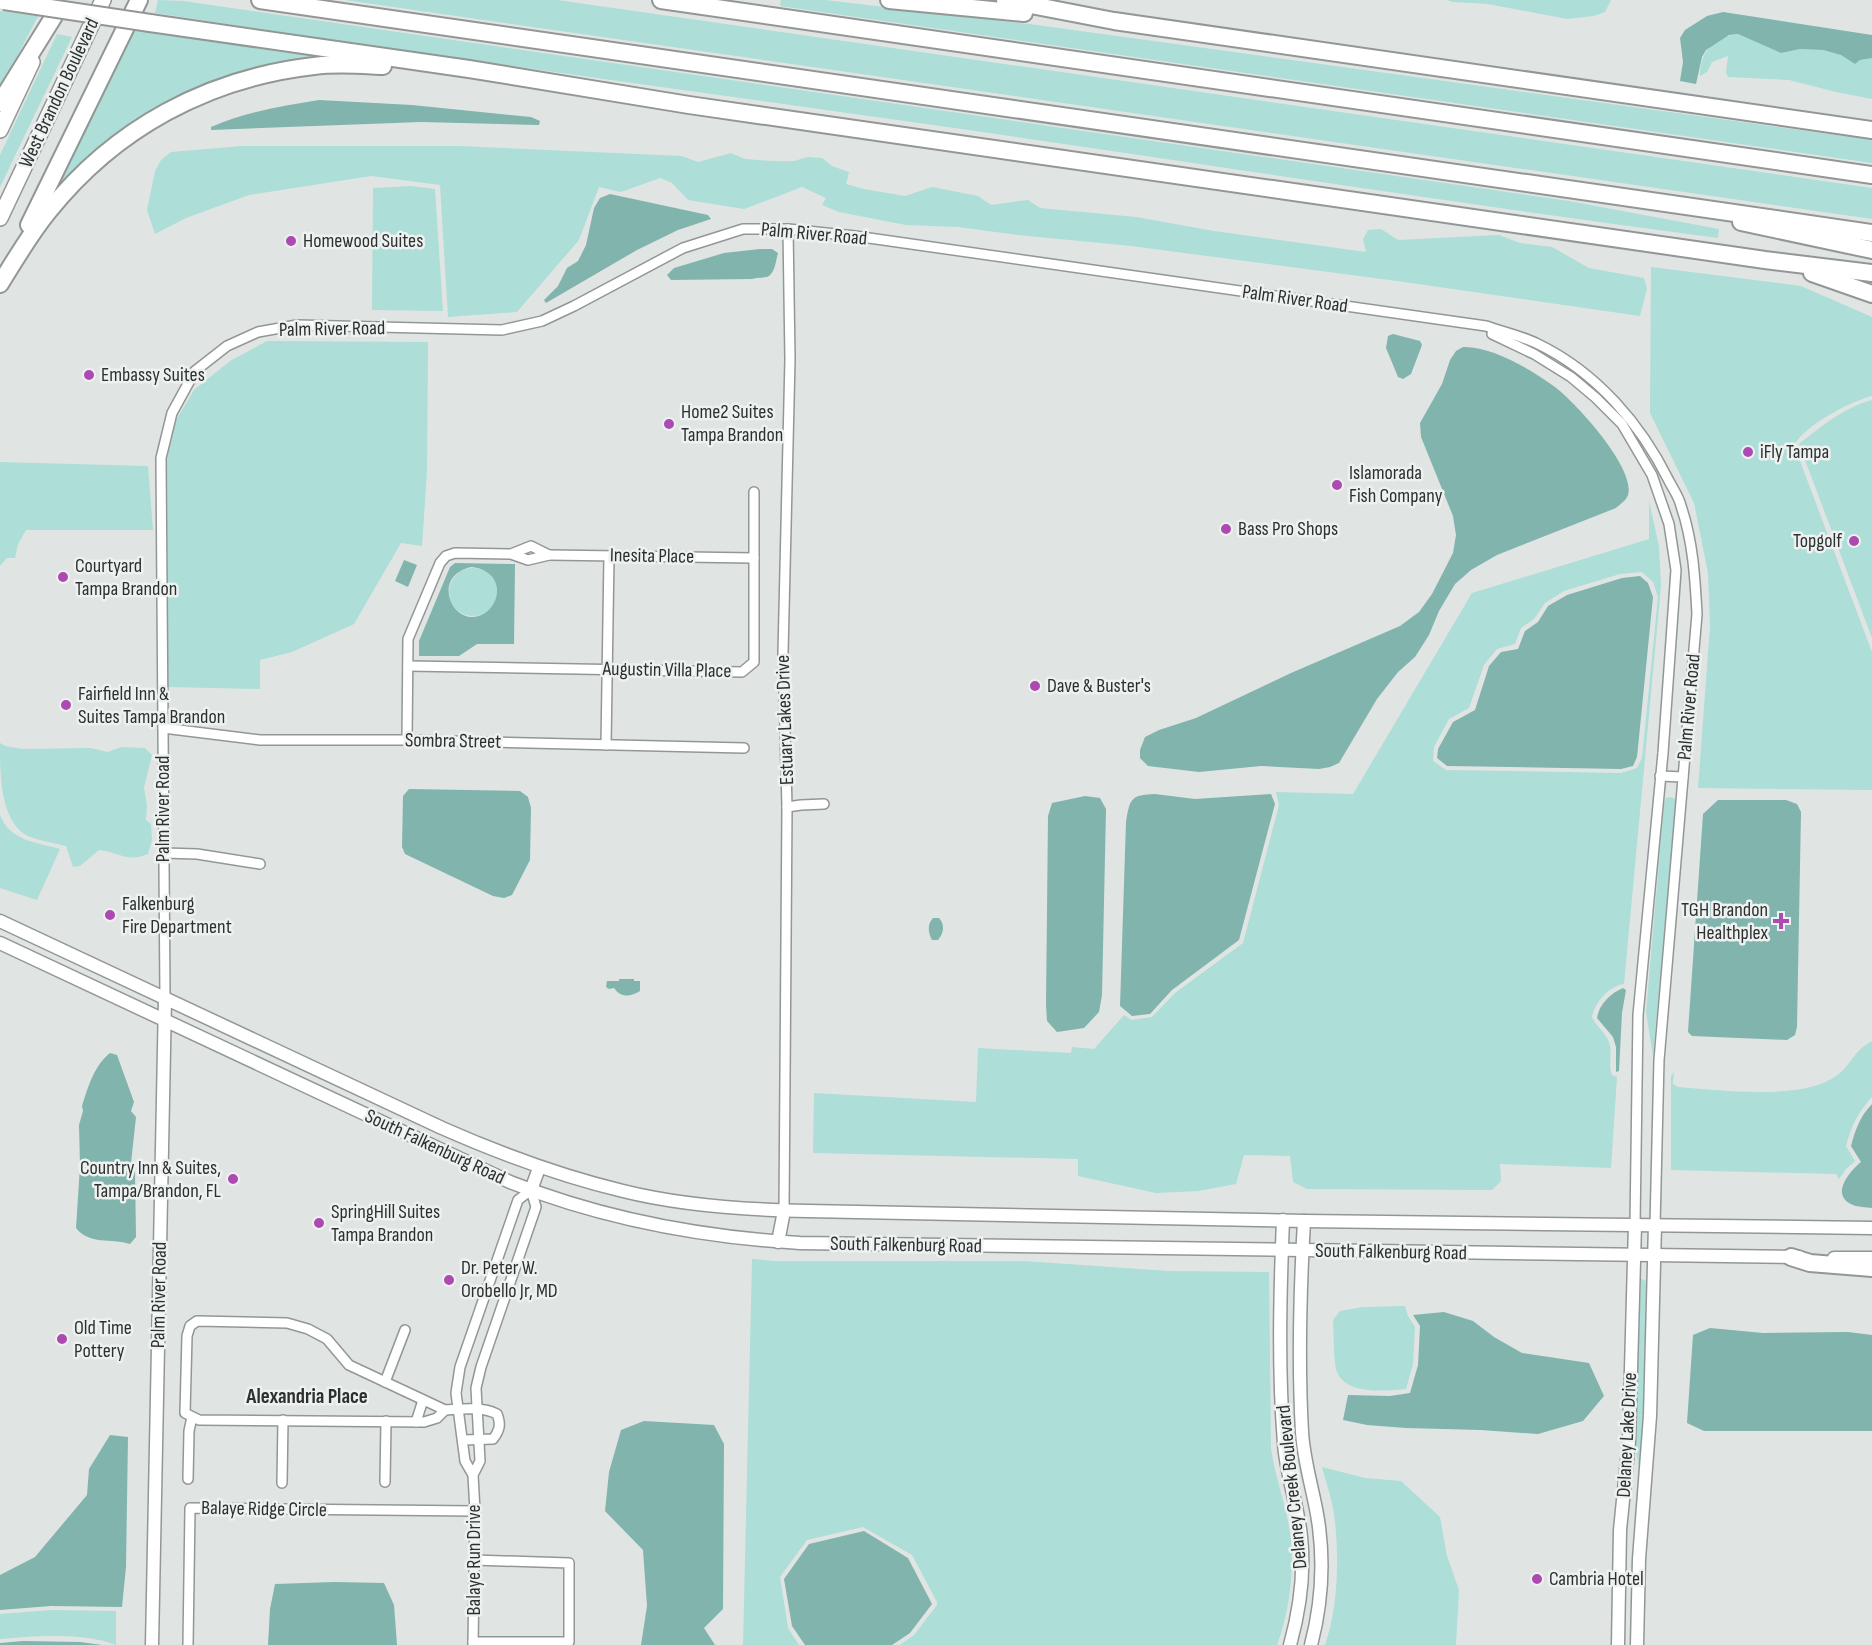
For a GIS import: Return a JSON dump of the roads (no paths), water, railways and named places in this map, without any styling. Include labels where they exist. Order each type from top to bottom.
[{"type":"highway","points":[[3,0],[469,69],[759,116],[1765,260],[1872,273]]},
{"type":"highway","points":[[1,283],[140,0]]},
{"type":"highway","points":[[260,0],[1872,232]]},
{"type":"highway","points":[[660,0],[1872,175]]},
{"type":"highway","points":[[889,0],[1114,21]]},
{"type":"highway","points":[[1005,0],[1114,21],[1872,130]]},
{"type":"highway","points":[[0,103],[54,16]]},
{"type":"highway","points":[[1,283],[48,212],[100,158],[154,118],[205,93],[235,81],[315,66],[344,64],[469,69]]},
{"type":"highway","points":[[1691,206],[1763,228],[1872,250]]},
{"type":"highway","points":[[1765,260],[1833,279],[1872,294]]},
{"type":"highway","points":[[1791,1257],[1810,1263],[1872,1268]]},
{"type":"main road","name":"West Brandon Boulevard","points":[[0,130],[62,0]]},
{"type":"main road","name":"West Brandon Boulevard","points":[[0,218],[103,0]]},
{"type":"street","name":"Palm River Road","points":[[152,1645],[165,999],[161,458],[171,413],[195,371],[227,346],[258,332],[297,325],[502,330],[542,321],[683,248],[743,229],[788,229],[1486,326],[1536,343],[1555,353],[1620,405],[1657,456],[1681,504],[1693,556],[1697,614],[1683,777],[1683,803],[1659,1059],[1654,1225]]},
{"type":"street","name":"Estuary Lakes Drive","points":[[784,1211],[787,807],[783,653],[789,382],[788,229]]},
{"type":"street","name":"Palm River Road","points":[[1446,321],[1497,336],[1534,354],[1570,377],[1596,398],[1622,424],[1652,475],[1669,524],[1676,570],[1674,618],[1638,1015],[1635,1225]]},
{"type":"street","name":"Augustin Villa Place","points":[[408,666],[742,672],[754,662],[754,492]]},
{"type":"street","name":"Inesita Place","points":[[407,740],[408,639],[440,562],[446,556],[455,553],[512,554],[528,560],[549,555],[754,558]]},
{"type":"street","points":[[606,745],[609,556]]},
{"type":"street","name":"Sombra Street","points":[[163,728],[260,740],[407,740],[744,748]]},
{"type":"street","points":[[1660,776],[1683,777]]},
{"type":"street","points":[[787,807],[824,804]]},
{"type":"street","points":[[164,853],[197,854],[260,864]]},
{"type":"street","name":"South Falkenburg Road","points":[[0,921],[442,1128],[538,1167],[624,1192],[697,1204],[784,1211],[1304,1221],[1872,1228]]},
{"type":"street","name":"South Falkenburg Road","points":[[0,943],[467,1163],[566,1202],[624,1219],[674,1229],[774,1242],[1872,1258]]},
{"type":"street","points":[[73,977],[81,958]]},
{"type":"street","points":[[531,1190],[538,1167]]},
{"type":"street","name":"Balaye Run Drive","points":[[473,1475],[480,1461],[476,1388],[481,1367],[536,1207],[531,1190],[518,1200],[456,1383],[465,1461],[473,1475],[475,1511],[473,1643]]},
{"type":"street","points":[[774,1242],[784,1211]]},
{"type":"street","name":"Delaney Creek Boulevard","points":[[1278,1220],[1282,1251],[1281,1347],[1284,1444],[1301,1537],[1303,1573],[1300,1604],[1290,1645]]},
{"type":"street","name":"Delaney Creek Boulevard","points":[[1304,1221],[1302,1431],[1305,1464],[1319,1525],[1322,1551],[1317,1624],[1311,1645]]},
{"type":"street","name":"Delaney Lake Drive","points":[[1618,1645],[1620,1530],[1629,1441],[1635,1225]]},
{"type":"street","name":"Delaney Lake Drive","points":[[1637,1645],[1639,1558],[1650,1416],[1654,1225]]},
{"type":"street","points":[[445,1410],[437,1418],[416,1422],[199,1420],[185,1413],[187,1336],[190,1326],[197,1321],[298,1325],[327,1339],[349,1365],[445,1410],[476,1409],[488,1410],[497,1414],[500,1423],[499,1432],[493,1439],[463,1440]]},
{"type":"street","points":[[385,1382],[405,1330]]},
{"type":"street","points":[[416,1422],[423,1400]]},
{"type":"street","points":[[188,1479],[189,1431],[192,1417]]},
{"type":"street","points":[[282,1483],[283,1420]]},
{"type":"street","points":[[385,1482],[386,1421]]},
{"type":"street","name":"Balaye Ridge Circle","points":[[188,1645],[190,1508],[475,1511]]},
{"type":"street","points":[[473,1643],[569,1642],[569,1563],[474,1560]]},
{"type":"place","name":"Homewood Suites","points":[[291,241]]},
{"type":"place","name":"Embassy Suites","points":[[89,375]]},
{"type":"place","name":"Home2 Suites Tampa Brandon","points":[[669,424]]},
{"type":"place","name":"iFly Tampa","points":[[1748,452]]},
{"type":"place","name":"Islamorada Fish Company","points":[[1337,485]]},
{"type":"place","name":"Bass Pro Shops","points":[[1226,529]]},
{"type":"place","name":"Topgolf","points":[[1854,541]]},
{"type":"place","name":"Courtyard Tampa Brandon","points":[[63,577]]},
{"type":"place","name":"Dave & Buster's","points":[[1035,686]]},
{"type":"place","name":"Fairfield Inn & Suites Tampa Brandon","points":[[66,705]]},
{"type":"place","name":"Falkenburg Fire Department","points":[[110,915]]},
{"type":"place","name":"TGH Brandon Healthplex","points":[[1781,921]]},
{"type":"place","name":"Country Inn & Suites, Tampa/Brandon, FL","points":[[233,1179]]},
{"type":"place","name":"SpringHill Suites Tampa Brandon","points":[[319,1223]]},
{"type":"place","name":"Dr. Peter W. Orobello Jr, MD","points":[[449,1280]]},
{"type":"place","name":"Old Time Pottery","points":[[62,1339]]},
{"type":"place","name":"Cambria Hotel","points":[[1537,1579]]},
{"type":"district","name":"Alexandria Place","points":[[307,1396]]}]
